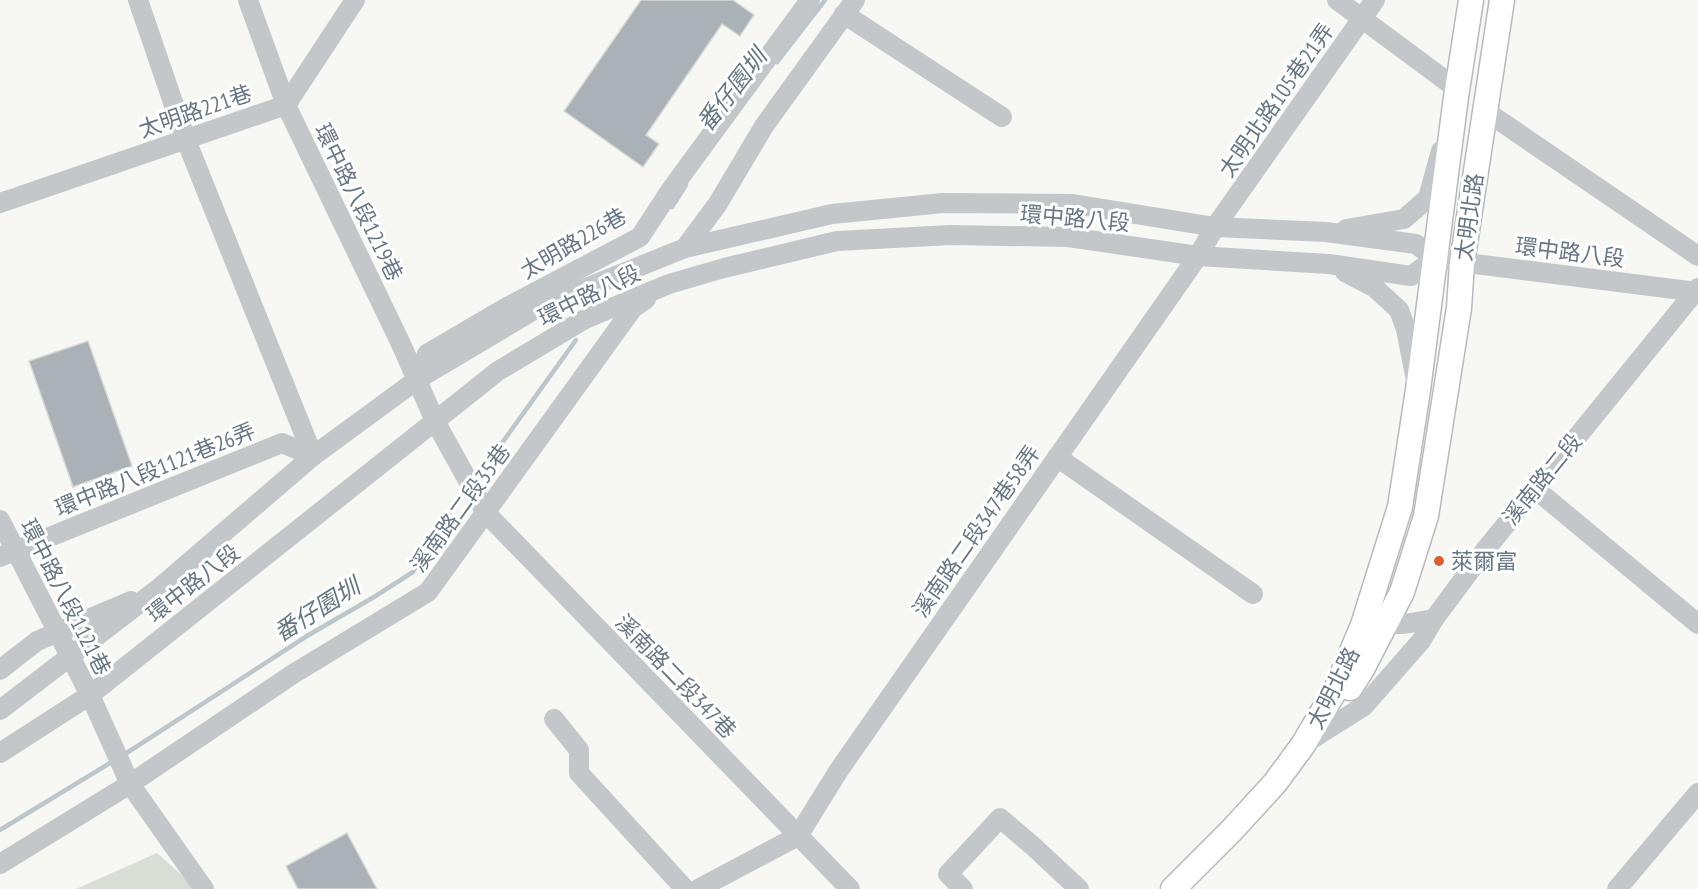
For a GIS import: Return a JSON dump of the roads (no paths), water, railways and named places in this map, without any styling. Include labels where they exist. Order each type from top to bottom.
[{"type":"main road","name":"太明北路","points":[[1303,745],[1341,703],[1361,670],[1375,624],[1400,507],[1418,390],[1456,93],[1472,0]]},
{"type":"main road","name":"太明北路","points":[[1375,624],[1402,592],[1426,516],[1459,308],[1462,263],[1502,0]]},
{"type":"main road","points":[[1173,889],[1275,783],[1303,745]]},
{"type":"street","points":[[138,0],[186,140],[313,456]]},
{"type":"street","name":"環中路八段1219巷","points":[[248,0],[286,105],[435,421],[471,486]]},
{"type":"street","name":"太明路221巷","points":[[0,203],[286,105],[355,0]]},
{"type":"street","name":"太明路226巷","points":[[417,379],[427,354],[509,306],[640,237],[670,191],[810,0]]},
{"type":"street","points":[[1337,0],[1363,18],[1456,93]]},
{"type":"street","name":"太明北路105巷21弄","points":[[1197,256],[1375,0]]},
{"type":"street","points":[[686,248],[717,205],[764,126],[850,7],[1002,117]]},
{"type":"street","name":"環中路八段","points":[[1326,232],[1404,219],[1428,198],[1456,93]]},
{"type":"street","points":[[1484,111],[1698,256]]},
{"type":"street","name":"環中路八段","points":[[0,710],[158,590],[313,456],[417,379],[539,307],[686,248],[832,214],[943,203],[1073,204],[1215,227],[1326,232],[1416,244],[1435,259],[1697,291]]},
{"type":"street","name":"環中路八段","points":[[0,753],[90,695],[498,371],[585,319],[669,284],[724,268],[837,242],[951,235],[1068,237],[1197,256],[1329,264],[1411,276],[1435,259]]},
{"type":"street","name":"溪南路二段347巷58弄","points":[[798,836],[839,770],[1197,256]]},
{"type":"street","name":"環中路八段","points":[[1329,264],[1374,287],[1399,310],[1406,329],[1418,390]]},
{"type":"street","name":"溪南路二段35巷","points":[[0,864],[130,784],[293,675],[428,592],[633,308],[669,284]]},
{"type":"street","name":"溪南路二段","points":[[1303,745],[1364,705],[1421,641],[1434,619],[1534,488],[1697,291]]},
{"type":"street","name":"環中路八段1121巷26弄","points":[[8,554],[282,443],[313,456]]},
{"type":"street","points":[[1057,458],[1253,594]]},
{"type":"street","name":"溪南路二段347巷","points":[[471,486],[486,513],[850,889]]},
{"type":"street","points":[[1534,488],[1698,624]]},
{"type":"street","name":"環中路八段1121巷","points":[[0,520],[8,554],[57,632],[90,695],[130,784],[204,889]]},
{"type":"street","points":[[0,670],[38,641],[158,590]]},
{"type":"street","points":[[1375,624],[1404,624],[1434,619]]},
{"type":"street","points":[[554,719],[579,750],[579,773],[685,889]]},
{"type":"street","points":[[1617,889],[1698,793]]},
{"type":"street","points":[[963,889],[948,874],[1000,818],[1034,846],[1079,889]]},
{"type":"street","points":[[698,889],[798,836]]},
{"type":"waterway","name":"番仔園圳","points":[[777,62],[825,0]]},
{"type":"waterway","name":"番仔園圳","points":[[672,207],[686,185]]},
{"type":"waterway","name":"番仔園圳","points":[[474,482],[576,340]]},
{"type":"waterway","name":"番仔園圳","points":[[122,756],[307,636],[413,572],[437,529],[467,491]]},
{"type":"waterway","name":"番仔園圳","points":[[0,830],[115,760]]},
{"type":"place","name":"萊爾富","points":[[1439,561]]}]
